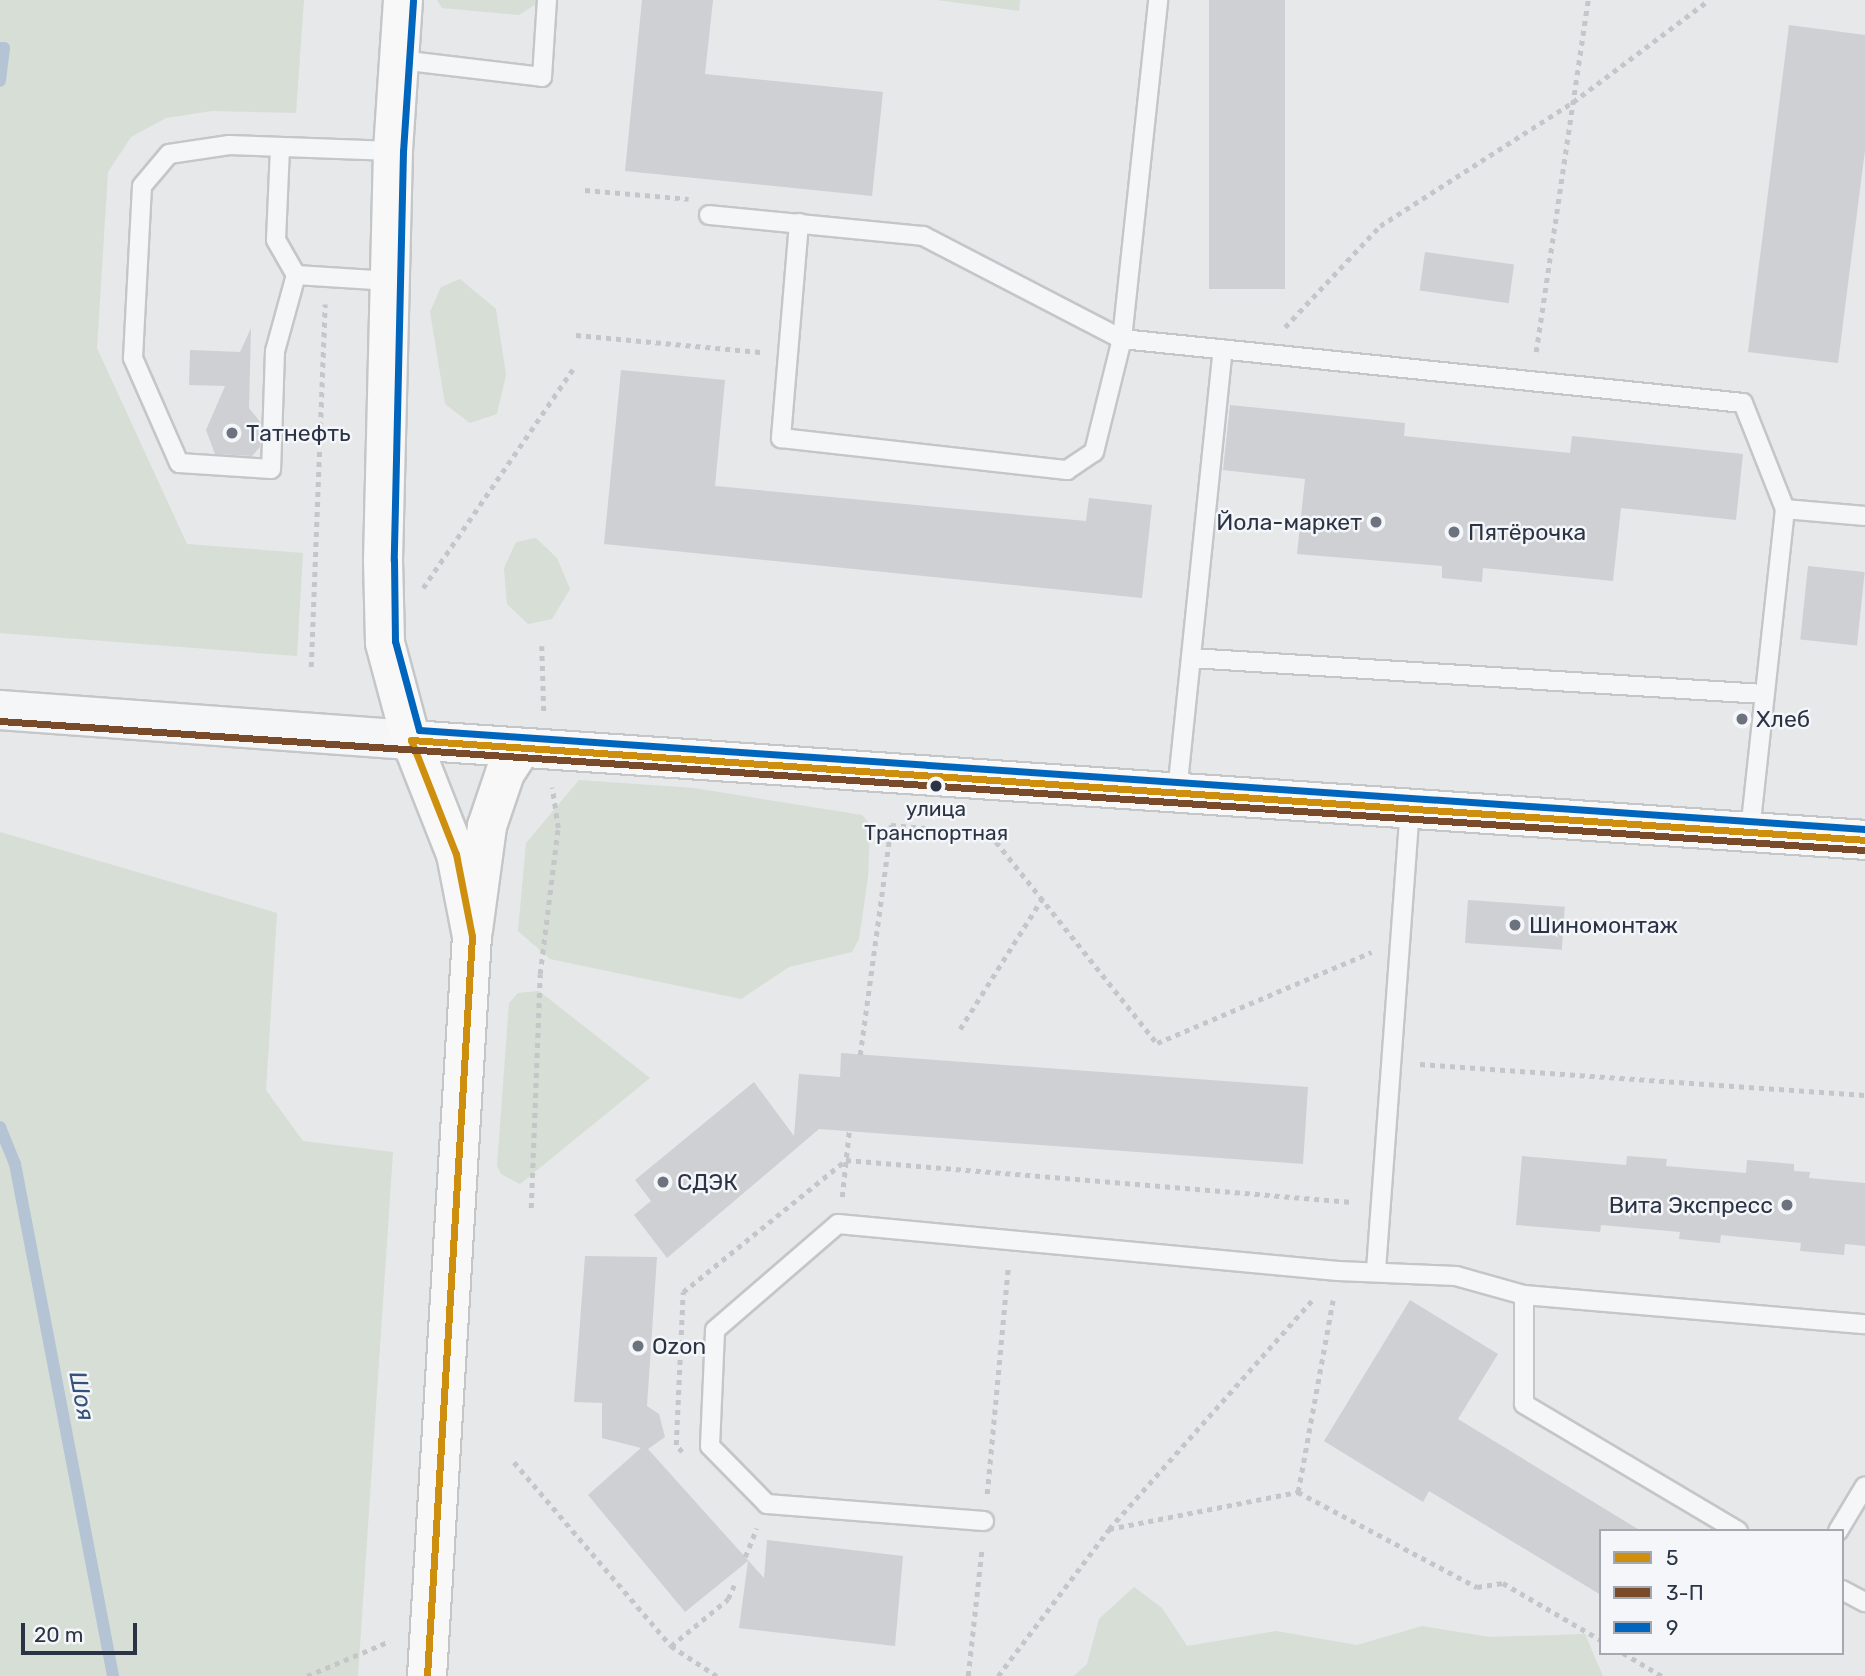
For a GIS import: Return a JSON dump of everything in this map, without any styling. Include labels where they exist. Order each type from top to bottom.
[{"type":"main road","points":[[403,0],[393,151],[385,643],[411,740],[456,854],[472,936]]},
{"type":"main road","points":[[411,740],[1865,840]]},
{"type":"main road","points":[[427,1676],[472,936],[487,826],[505,773],[533,748]]},
{"type":"street","points":[[0,710],[411,740]]},
{"type":"lane","points":[[400,61],[542,77],[547,0]]},
{"type":"lane","points":[[799,223],[781,438],[1067,470],[1094,452],[1122,339],[1158,0]]},
{"type":"lane","points":[[280,148],[276,240],[296,275],[275,351],[271,468],[179,463],[133,358],[142,186],[169,154],[229,145],[393,151]]},
{"type":"lane","points":[[709,215],[923,236],[1122,339],[1743,403],[1784,509],[1750,832]]},
{"type":"lane","points":[[296,275],[390,281]]},
{"type":"lane","points":[[1177,792],[1223,349]]},
{"type":"lane","points":[[1784,509],[1865,516]]},
{"type":"lane","points":[[1191,658],[1764,694]]},
{"type":"lane","points":[[1376,1270],[1410,808]]},
{"type":"lane","points":[[984,1521],[767,1504],[710,1446],[715,1330],[838,1224],[1338,1271],[1376,1270],[1456,1276],[1524,1295],[1865,1324]]},
{"type":"lane","points":[[1524,1295],[1524,1404],[1735,1529]]},
{"type":"lane","points":[[1839,1529],[1865,1486]]},
{"type":"lane","points":[[1844,1591],[1865,1602]]},
{"type":"path","points":[[1532,381],[1588,0]]},
{"type":"path","points":[[1261,353],[1380,226],[1573,102],[1709,0]]},
{"type":"path","points":[[585,190],[702,200],[709,215]]},
{"type":"path","points":[[310,667],[326,277]]},
{"type":"path","points":[[576,335],[788,354]]},
{"type":"path","points":[[385,643],[573,369]]},
{"type":"path","points":[[531,1208],[540,974],[558,828],[533,748],[542,646]]},
{"type":"path","points":[[860,1055],[891,825],[990,834],[1157,1044],[1401,939]]},
{"type":"path","points":[[960,1029],[1042,898]]},
{"type":"path","points":[[1391,1062],[1865,1095]]},
{"type":"path","points":[[838,1224],[849,1131]]},
{"type":"path","points":[[685,1455],[676,1446],[683,1292],[846,1160],[1381,1204]]},
{"type":"path","points":[[968,1676],[1010,1240]]},
{"type":"path","points":[[1298,1492],[1338,1271]]},
{"type":"path","points":[[998,1676],[1109,1529],[1338,1271]]},
{"type":"path","points":[[514,1462],[671,1646],[717,1676]]},
{"type":"path","points":[[1109,1529],[1298,1492],[1477,1587],[1503,1583],[1599,1639]]},
{"type":"path","points":[[748,1519],[757,1528],[770,1529]]},
{"type":"path","points":[[968,1550],[981,1551]]},
{"type":"path","points":[[671,1646],[728,1599],[735,1583]]},
{"type":"path","points":[[307,1676],[430,1626]]},
{"type":"path","points":[[1626,1655],[1662,1676]]},
{"type":"shaded area","points":[[0,0],[304,0],[296,113],[212,111],[166,118],[131,137],[108,172],[97,348],[187,544],[303,553],[297,656],[0,633]]},
{"type":"shaded area","points":[[437,0],[539,2],[519,15],[442,8]]},
{"type":"shaded area","points":[[937,0],[1020,0],[1019,11]]},
{"type":"shaded area","points":[[460,279],[496,309],[506,375],[497,414],[470,423],[445,404],[430,312],[441,287]]},
{"type":"shaded area","points":[[536,538],[557,558],[570,589],[552,619],[528,624],[507,604],[504,568],[516,542]]},
{"type":"shaded area","points":[[579,780],[694,788],[862,815],[870,824],[868,877],[859,939],[852,952],[789,967],[741,999],[550,959],[518,931],[526,843]]},
{"type":"shaded area","points":[[0,832],[277,913],[266,1090],[303,1141],[393,1152],[358,1676],[0,1676]]},
{"type":"shaded area","points":[[539,991],[650,1078],[520,1184],[501,1174],[497,1166],[509,1003],[518,993]]},
{"type":"shaded area","points":[[1134,1587],[1162,1608],[1187,1646],[1276,1631],[1357,1645],[1422,1626],[1490,1637],[1585,1634],[1603,1676],[1074,1676],[1087,1664],[1099,1619]]},
{"type":"building","points":[[642,0],[713,0],[705,74],[883,92],[872,196],[625,171]]},
{"type":"building","points":[[1209,0],[1285,0],[1285,289],[1209,289]]},
{"type":"building","points":[[1789,25],[1865,35],[1865,150],[1838,363],[1748,352]]},
{"type":"building","points":[[1425,252],[1514,265],[1509,303],[1420,291]]},
{"type":"building","points":[[251,328],[249,408],[261,423],[260,447],[252,456],[215,454],[206,430],[225,386],[189,385],[190,350],[240,352]]},
{"type":"building","points":[[621,370],[725,380],[715,486],[1086,521],[1089,498],[1152,505],[1142,598],[604,544]]},
{"type":"building","points":[[1230,405],[1405,423],[1404,436],[1570,453],[1572,436],[1743,454],[1736,520],[1621,508],[1613,581],[1483,568],[1482,582],[1442,578],[1442,566],[1297,554],[1305,479],[1223,470]]},
{"type":"building","points":[[1808,566],[1865,572],[1857,646],[1800,640]]},
{"type":"building","name":"Шиномонтаж","points":[[1468,900],[1565,907],[1562,950],[1465,943]]},
{"type":"building","points":[[841,1053],[1308,1087],[1303,1164],[819,1129],[667,1258],[634,1215],[651,1201],[635,1180],[754,1082],[794,1136],[799,1074],[840,1077]]},
{"type":"building","points":[[1522,1156],[1626,1165],[1627,1156],[1667,1159],[1666,1166],[1746,1173],[1747,1160],[1794,1164],[1794,1171],[1810,1172],[1809,1178],[1865,1183],[1865,1246],[1845,1244],[1844,1255],[1800,1251],[1801,1243],[1721,1235],[1720,1243],[1679,1239],[1680,1232],[1601,1225],[1600,1232],[1516,1225]]},
{"type":"building","points":[[585,1256],[657,1257],[647,1406],[659,1414],[665,1437],[648,1449],[764,1578],[767,1540],[903,1556],[895,1646],[739,1628],[748,1561],[685,1612],[588,1495],[641,1448],[602,1438],[602,1403],[574,1402]]},
{"type":"building","points":[[1410,1300],[1498,1354],[1458,1419],[1638,1529],[1599,1529],[1599,1594],[1429,1491],[1423,1502],[1324,1441]]},
{"type":"waterway","name":"Шоя","points":[[0,48],[4,48],[0,81]]},
{"type":"waterway","name":"Шоя","points":[[0,1127],[15,1164],[113,1676]]},
{"type":"transit line","name":"9","points":[[413,1],[403,151],[394,560],[395,641],[419,730],[1865,829]]},
{"type":"transit line","name":"3-П","points":[[0,721],[1864,850]]},
{"type":"transit line","name":"5","points":[[411,740],[1865,840]]},
{"type":"transit line","name":"5","points":[[411,740],[456,854],[472,936],[427,1676]]},
{"type":"place","name":"Татнефть","points":[[232,433]]},
{"type":"place","name":"Йола-маркет","points":[[1376,522]]},
{"type":"place","name":"Пятёрочка","points":[[1454,532]]},
{"type":"place","name":"Хлеб","points":[[1742,719]]},
{"type":"place","name":"улица Транспортная","points":[[936,786]]},
{"type":"place","name":"Шиномонтаж","points":[[1515,925]]},
{"type":"place","name":"СДЭК","points":[[663,1182]]},
{"type":"place","name":"Вита Экспресс","points":[[1787,1205]]},
{"type":"place","name":"Ozon","points":[[638,1346]]}]
